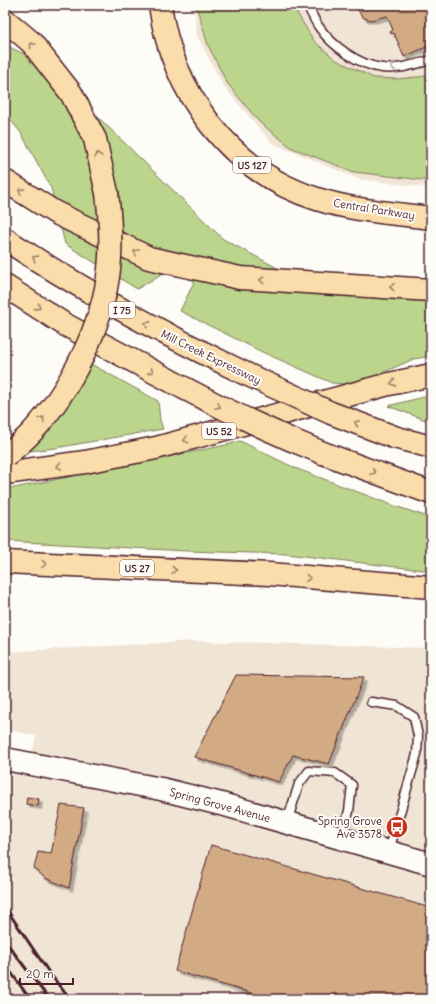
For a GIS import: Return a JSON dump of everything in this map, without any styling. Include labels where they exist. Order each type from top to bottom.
[{"type":"main road","name":"Central Parkway","points":[[160,5],[171,53],[184,84],[201,113],[221,138],[245,160],[272,178],[294,190],[317,199],[349,207],[431,218]]},
{"type":"main road","points":[[5,20],[31,42],[71,93],[95,139],[107,193],[111,229],[109,270],[101,312],[84,353],[62,394],[32,432],[5,457]]},
{"type":"main road","points":[[5,181],[56,213],[149,258],[240,278],[431,290]]},
{"type":"main road","name":"Mill Creek Expressway","points":[[5,239],[87,291],[171,337],[244,374],[324,410],[394,437],[431,447]]},
{"type":"main road","points":[[5,286],[64,324],[184,388],[281,436],[431,493]]},
{"type":"main road","name":"US 52","points":[[5,473],[85,462],[156,448],[389,384],[431,375]]},
{"type":"main road","name":"US 27","points":[[5,562],[269,574],[431,587]]},
{"type":"main road","name":"Spring Grove Avenue","points":[[5,759],[161,789],[225,805],[431,864]]},
{"type":"lane","points":[[307,5],[319,27],[338,46],[358,61],[382,68],[405,66],[431,60]]},
{"type":"lane","points":[[371,702],[397,706],[414,717],[418,736],[417,754],[389,852]]},
{"type":"lane","points":[[287,823],[299,784],[309,771],[335,773],[352,785],[349,810],[341,838]]},
{"type":"shaded area","points":[[194,5],[431,5],[431,188],[358,179],[272,143],[224,87],[197,36]]},
{"type":"shaded area","points":[[194,641],[431,648],[431,999],[5,999],[5,759],[30,764],[27,784],[36,736],[5,729],[5,652]]},
{"type":"green space","points":[[196,5],[296,5],[297,13],[314,41],[336,60],[374,78],[396,79],[427,76],[431,74],[431,181],[354,172],[292,148],[259,122],[227,83],[208,45]]},
{"type":"green space","points":[[5,45],[33,58],[100,119],[223,239],[285,272],[431,301],[431,356],[414,359],[354,385],[332,383],[260,351],[180,311],[195,280],[173,267],[137,289],[65,244],[51,188],[21,133],[5,113]]},
{"type":"green space","points":[[91,364],[158,401],[160,420],[163,429],[55,448],[5,454],[5,442]]},
{"type":"green space","points":[[431,395],[431,422],[388,406]]},
{"type":"green space","points":[[240,441],[295,468],[392,505],[431,518],[431,571],[287,554],[187,551],[5,541],[5,487],[14,488]]},
{"type":"building","points":[[355,5],[431,5],[431,45],[404,57],[394,33],[391,34],[390,32],[393,30],[387,16],[371,20],[364,18]]},
{"type":"building","points":[[236,675],[364,677],[329,764],[293,755],[279,782],[194,757]]},
{"type":"building","points":[[27,797],[39,799],[38,806],[26,804]]},
{"type":"building","points":[[61,805],[84,808],[69,888],[45,878],[34,868],[38,852],[51,854]]},
{"type":"building","points":[[211,845],[431,908],[431,999],[272,999],[175,971]]},
{"type":"railway","points":[[5,907],[50,974],[70,999]]},
{"type":"railway","points":[[5,941],[49,999]]},
{"type":"railway","points":[[5,964],[30,999]]},
{"type":"railway","points":[[5,990],[10,999]]},
{"type":"place","name":"Spring Grove Ave 3578","points":[[397,827]]}]
